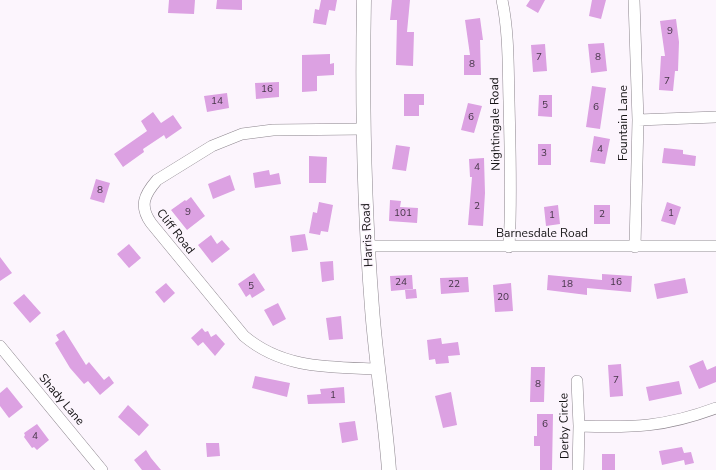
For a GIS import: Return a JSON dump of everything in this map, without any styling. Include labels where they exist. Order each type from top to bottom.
[{"type":"street","name":"Harris Road","points":[[364,0],[364,129],[367,246],[389,470]]},
{"type":"street","name":"Nightingale Road","points":[[502,0],[507,28],[508,54],[510,170],[509,247]]},
{"type":"street","name":"Fountain Lane","points":[[634,0],[638,120],[635,247]]},
{"type":"street","points":[[638,120],[716,117]]},
{"type":"street","name":"Cliff Road","points":[[364,129],[273,130],[242,134],[212,146],[157,180],[148,192],[144,205],[145,215],[151,223],[244,336],[254,345],[276,357],[302,364],[378,368]]},
{"type":"street","name":"Barnesdale Road","points":[[367,246],[716,246]]},
{"type":"street","name":"Shady Lane","points":[[0,346],[102,470]]},
{"type":"street","name":"Derby Circle","points":[[577,381],[579,426],[578,470]]},
{"type":"street","points":[[579,426],[627,428],[658,425],[716,408]]},
{"type":"building","points":[[169,0],[195,0],[194,14],[168,13]]},
{"type":"building","points":[[217,0],[242,0],[242,10],[216,9]]},
{"type":"building","points":[[321,0],[337,0],[335,11],[329,10],[326,25],[313,23],[315,9],[319,10]]},
{"type":"building","points":[[392,0],[410,0],[407,32],[414,32],[413,66],[396,65],[397,20],[390,20]]},
{"type":"building","points":[[530,0],[545,0],[538,13],[526,6]]},
{"type":"building","points":[[592,0],[606,0],[601,19],[589,16]]},
{"type":"building","points":[[480,18],[483,40],[480,40],[481,75],[464,75],[464,55],[470,55],[465,20]]},
{"type":"building","points":[[676,19],[679,42],[678,71],[675,71],[673,91],[659,90],[661,56],[665,56],[660,21]]},
{"type":"building","points":[[604,43],[607,71],[591,73],[588,44]]},
{"type":"building","points":[[545,44],[547,71],[533,72],[531,45]]},
{"type":"building","points":[[330,54],[330,64],[334,63],[334,75],[317,76],[317,91],[302,92],[302,55]]},
{"type":"building","points":[[279,82],[279,97],[256,99],[255,83]]},
{"type":"building","points":[[592,86],[606,88],[600,129],[586,127]]},
{"type":"building","points":[[227,93],[229,108],[207,112],[204,96]]},
{"type":"building","points":[[404,94],[424,94],[424,105],[419,105],[419,116],[404,116]]},
{"type":"building","points":[[539,95],[552,95],[552,117],[538,116]]},
{"type":"building","points":[[468,103],[482,106],[474,133],[461,130]]},
{"type":"building","points":[[153,112],[161,123],[173,115],[182,128],[166,139],[164,135],[143,149],[144,152],[123,167],[114,154],[147,131],[141,121]]},
{"type":"building","points":[[594,136],[610,139],[605,164],[590,162]]},
{"type":"building","points":[[538,144],[551,144],[551,165],[538,165]]},
{"type":"building","points":[[396,145],[410,147],[406,171],[392,169]]},
{"type":"building","points":[[664,148],[683,150],[683,154],[696,156],[695,166],[662,163]]},
{"type":"building","points":[[309,156],[327,157],[326,183],[309,183]]},
{"type":"building","points":[[484,158],[485,193],[483,226],[468,225],[472,177],[470,177],[469,159]]},
{"type":"building","points":[[269,170],[270,175],[279,173],[281,184],[255,188],[253,173]]},
{"type":"building","points":[[230,175],[235,190],[213,199],[208,184]]},
{"type":"building","points":[[96,179],[110,183],[104,203],[90,199]]},
{"type":"building","points":[[191,197],[205,216],[187,230],[171,210]]},
{"type":"building","points":[[390,200],[401,201],[400,207],[418,208],[417,223],[389,221]]},
{"type":"building","points":[[319,202],[333,205],[328,232],[321,231],[320,235],[309,233],[313,212],[317,213]]},
{"type":"building","points":[[667,202],[681,207],[675,225],[661,221]]},
{"type":"building","points":[[558,205],[560,224],[546,226],[544,207]]},
{"type":"building","points":[[594,205],[610,205],[610,224],[594,224]]},
{"type":"building","points":[[305,234],[308,250],[292,252],[290,236]]},
{"type":"building","points":[[211,235],[217,244],[222,240],[230,249],[212,263],[198,245]]},
{"type":"building","points":[[129,244],[141,258],[129,268],[117,254]]},
{"type":"building","points":[[0,257],[12,273],[0,281]]},
{"type":"building","points":[[333,261],[334,280],[322,282],[320,262]]},
{"type":"building","points":[[254,273],[265,290],[252,298],[250,294],[246,297],[238,284]]},
{"type":"building","points":[[602,274],[632,276],[631,292],[587,288],[587,295],[547,290],[548,275],[602,280]]},
{"type":"building","points":[[412,275],[413,289],[391,291],[390,276]]},
{"type":"building","points":[[468,277],[469,292],[441,294],[440,278]]},
{"type":"building","points":[[685,278],[688,293],[657,299],[654,284]]},
{"type":"building","points":[[166,283],[175,293],[164,303],[155,292]]},
{"type":"building","points":[[511,283],[513,311],[495,312],[493,285]]},
{"type":"building","points":[[416,289],[417,298],[406,299],[405,290]]},
{"type":"building","points":[[24,294],[41,313],[30,323],[13,303]]},
{"type":"building","points":[[278,303],[286,319],[273,326],[264,310]]},
{"type":"building","points":[[341,316],[343,339],[329,340],[326,318]]},
{"type":"building","points":[[202,328],[205,332],[208,331],[211,337],[216,334],[225,344],[215,356],[203,342],[198,346],[191,338]]},
{"type":"building","points":[[64,330],[86,365],[89,362],[104,380],[109,376],[114,383],[100,395],[88,381],[84,384],[70,368],[55,343],[59,340],[56,335]]},
{"type":"building","points":[[441,338],[442,344],[458,342],[460,355],[448,356],[449,363],[436,364],[435,359],[429,360],[427,340]]},
{"type":"building","points":[[703,360],[707,370],[716,366],[716,382],[699,389],[689,366]]},
{"type":"building","points":[[621,364],[623,396],[610,397],[608,365]]},
{"type":"building","points":[[531,367],[545,367],[544,402],[530,402]]},
{"type":"building","points":[[255,376],[290,383],[287,397],[252,388]]},
{"type":"building","points":[[679,381],[682,394],[649,401],[646,387]]},
{"type":"building","points":[[7,387],[23,407],[9,418],[0,406],[0,393]]},
{"type":"building","points":[[344,387],[345,403],[308,404],[307,395],[321,394],[320,389]]},
{"type":"building","points":[[451,392],[457,425],[443,428],[435,396]]},
{"type":"building","points":[[128,405],[149,425],[139,436],[118,417]]},
{"type":"building","points":[[537,414],[553,414],[552,470],[540,470],[540,446],[534,446],[534,436],[537,436]]},
{"type":"building","points":[[355,421],[358,440],[342,443],[339,423]]},
{"type":"building","points":[[37,424],[49,440],[37,450],[34,447],[32,448],[24,437],[24,433]]},
{"type":"building","points":[[206,443],[219,443],[220,456],[207,457]]},
{"type":"building","points":[[682,447],[684,453],[691,452],[694,463],[685,465],[684,460],[662,465],[659,451]]},
{"type":"building","points":[[146,450],[161,470],[142,470],[134,460]]},
{"type":"building","points":[[602,454],[615,454],[615,470],[602,470]]}]
